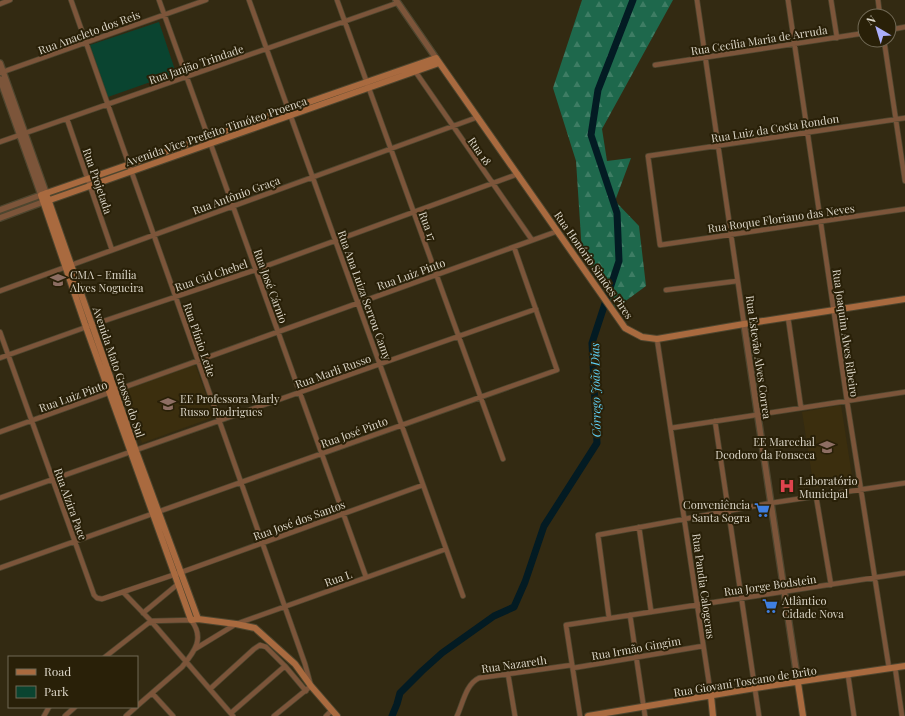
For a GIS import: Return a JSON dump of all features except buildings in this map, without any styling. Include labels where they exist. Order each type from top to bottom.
[{"type":"main road","name":"Avenida Vice Prefeito Timóteo Proença","points":[[367,85],[414,72],[437,60]]},
{"type":"main road","name":"Avenida Vice Prefeito Timóteo Proença","points":[[44,194],[208,137],[289,112],[437,60]]},
{"type":"main road","name":"Rua Honório Simões Pires","points":[[437,60],[625,328],[642,337],[657,339],[905,299]]},
{"type":"main road","name":"Avenida Vice Prefeito Timóteo Proença","points":[[46,201],[210,144],[289,112]]},
{"type":"main road","name":"Avenida Mato Grosso do Sul","points":[[44,194],[86,327],[112,392],[155,512],[191,620]]},
{"type":"main road","name":"Avenida Mato Grosso do Sul","points":[[67,266],[92,325],[112,392]]},
{"type":"main road","name":"Avenida Mato Grosso do Sul","points":[[155,512],[182,572],[198,619]]},
{"type":"main road","points":[[191,620],[198,619],[255,628],[295,664],[311,686],[337,716]]},
{"type":"main road","name":"Rua Giovani Toscano de Brito","points":[[588,716],[755,688],[905,666]]},
{"type":"main road","name":"Rua Estevão Alves Correa","points":[[798,682],[803,716]]},
{"type":"main road","name":"Rua Pandia Calogeras","points":[[710,696],[713,716]]},
{"type":"street","points":[[0,4],[10,0]]},
{"type":"street","name":"Rua Plínio Leite","points":[[71,0],[263,543],[311,686]]},
{"type":"street","name":"Rua José Cárnio","points":[[158,0],[366,577]]},
{"type":"street","name":"Rua Anacleto dos Reis","points":[[2,73],[206,0]]},
{"type":"street","name":"Rua Ana Luiza Serrou Camy","points":[[249,0],[463,596]]},
{"type":"street","name":"Rua 17","points":[[337,0],[503,459]]},
{"type":"street","name":"Rua Estevão Alves Correa","points":[[697,0],[737,281],[798,682]]},
{"type":"street","name":"Rua Joaquim Alves Ribeiro","points":[[788,0],[874,578],[902,716]]},
{"type":"street","points":[[831,0],[837,38]]},
{"type":"street","name":"Rua Janjão Trindade","points":[[0,142],[267,49],[397,1]]},
{"type":"street","name":"Rua Honório Simões Pires","points":[[397,1],[437,60]]},
{"type":"street","name":"Rua Cecília Maria de Arruda","points":[[655,65],[857,34]]},
{"type":"street","points":[[885,48],[905,181]]},
{"type":"street","name":"Avenida Mato Grosso do Sul","points":[[0,63],[22,135]]},
{"type":"street","name":"Rua 18","points":[[414,72],[532,240]]},
{"type":"street","name":"Avenida Mato Grosso do Sul","points":[[0,79],[44,194]]},
{"type":"street","name":"Rua Antônio Graça","points":[[0,290],[478,117]]},
{"type":"street","name":"Rua Luiz da Costa Rondon","points":[[660,245],[648,156],[905,118]]},
{"type":"street","name":"Rua Projetada","points":[[67,119],[112,250]]},
{"type":"street","name":"Rua Cid Chebel","points":[[0,358],[86,327],[255,270],[518,174]]},
{"type":"street","name":"Avenida Vice Prefeito Timóteo Proença","points":[[0,209],[44,194]]},
{"type":"street","name":"Avenida Vice Prefeito Timóteo Proença","points":[[0,218],[46,201]]},
{"type":"street","name":"Rua Roque Floriano das Neves","points":[[660,245],[905,209]]},
{"type":"street","name":"Rua Luiz Pinto","points":[[0,432],[558,231]]},
{"type":"street","points":[[514,247],[536,308]]},
{"type":"street","points":[[666,290],[737,281]]},
{"type":"street","name":"Rua Marli Russo","points":[[0,498],[536,308]]},
{"type":"street","name":"Rua José Pinto","points":[[0,568],[557,370],[536,308]]},
{"type":"street","points":[[788,317],[801,408]]},
{"type":"street","name":"Rua Alzira Pace","points":[[0,332],[94,595],[97,598],[102,599],[182,572]]},
{"type":"street","name":"Rua Pandia Calogeras","points":[[657,339],[710,696]]},
{"type":"street","points":[[670,428],[905,392]]},
{"type":"street","points":[[715,421],[759,716]]},
{"type":"street","points":[[609,618],[598,535],[771,503],[905,483]]},
{"type":"street","name":"Rua José dos Santos","points":[[182,572],[423,484]]},
{"type":"street","points":[[816,496],[831,585]]},
{"type":"street","points":[[639,527],[651,611]]},
{"type":"street","name":"Rua L","points":[[195,649],[236,624],[446,549]]},
{"type":"street","name":"Rua Jorge Bodstein","points":[[573,667],[566,624],[905,573]]},
{"type":"street","points":[[143,614],[178,584]]},
{"type":"street","points":[[123,592],[187,661],[232,714],[285,666]]},
{"type":"street","points":[[630,615],[645,716]]},
{"type":"street","points":[[195,626],[198,619]]},
{"type":"street","points":[[106,656],[151,621],[191,620],[195,626],[198,631],[195,649],[187,661],[138,705]]},
{"type":"street","points":[[210,689],[254,649],[260,646],[266,647],[285,666],[306,691]]},
{"type":"street","name":"Rua Irmão Gingim","points":[[573,667],[703,646]]},
{"type":"street","points":[[573,667],[580,716]]},
{"type":"street","name":"Rua Nazareth","points":[[458,716],[469,686],[473,681],[479,678],[573,667]]},
{"type":"street","points":[[508,674],[515,716]]},
{"type":"street","points":[[848,675],[854,716]]},
{"type":"street","points":[[274,716],[311,686]]},
{"type":"street","points":[[152,693],[173,716]]},
{"type":"street","points":[[65,716],[74,708]]},
{"type":"street","points":[[126,716],[134,708]]},
{"type":"street","points":[[326,716],[332,710]]},
{"type":"shaded area","name":"EE Professora Marly Russo Rodrigues","points":[[195,364],[214,417],[142,443],[123,390]]},
{"type":"shaded area","name":"EE Marechal Deodoro da Fonseca","points":[[841,405],[853,482],[814,488],[802,412]]},
{"type":"green space","points":[[582,0],[673,0],[602,129],[607,161],[631,158],[615,201],[639,226],[646,286],[616,308],[582,253],[576,161],[553,88]]},
{"type":"green space","points":[[159,22],[176,73],[108,97],[90,45]]},
{"type":"waterway","name":"Córrego João Dias","points":[[392,716],[400,693],[442,653],[494,616],[514,607],[525,582],[544,526],[597,443],[592,343],[619,261],[617,213],[591,135],[598,90],[633,0]]},
{"type":"place","name":"CMA - Emília Alves Nogueira","points":[[58,280]]},
{"type":"place","name":"EE Professora Marly Russo Rodrigues","points":[[168,404]]},
{"type":"place","name":"EE Marechal Deodoro da Fonseca","points":[[827,447]]},
{"type":"place","name":"Laboratório Municipal","points":[[787,486]]},
{"type":"place","name":"Conveniência Santa Sogra","points":[[762,510]]},
{"type":"place","name":"Atlântico Cidade Nova","points":[[770,606]]}]
